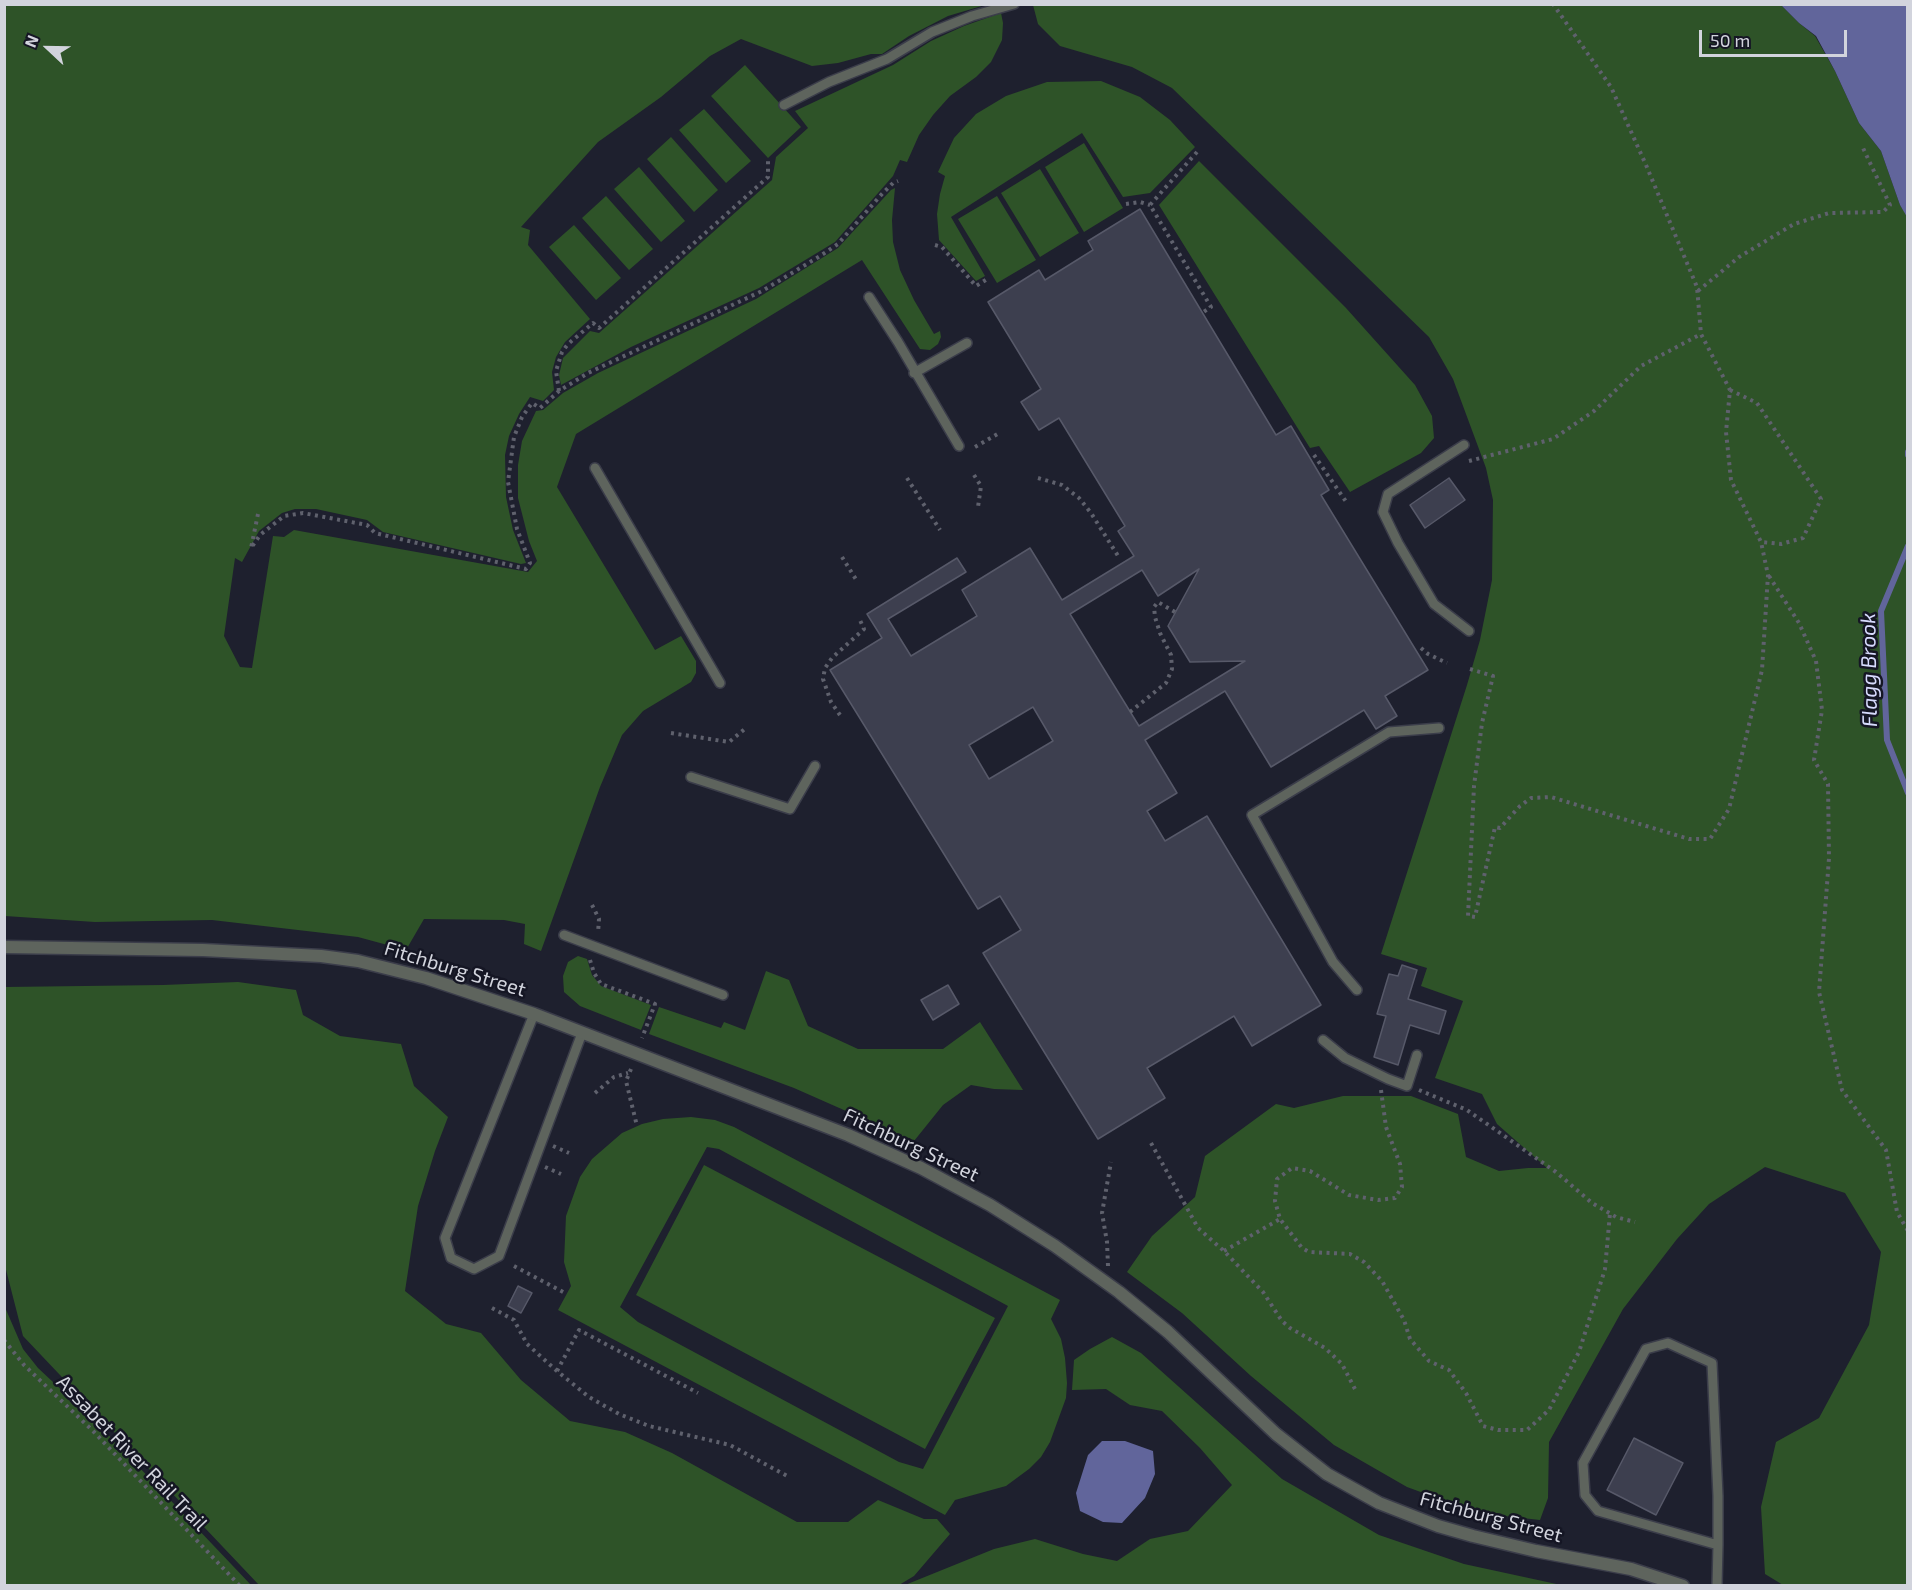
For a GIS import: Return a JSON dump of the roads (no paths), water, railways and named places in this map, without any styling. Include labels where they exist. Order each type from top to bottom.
[{"type":"street","name":"Fitchburg Street","points":[[4,947],[203,950],[321,956],[357,961],[426,978],[534,1014],[858,1139],[931,1173],[990,1205],[1055,1246],[1119,1292],[1168,1332],[1276,1434],[1327,1474],[1379,1503],[1438,1526],[1473,1536],[1536,1551],[1631,1569],[1683,1586]]},
{"type":"lane","points":[[784,105],[829,82],[887,59],[932,32],[972,16],[1014,4]]},
{"type":"lane","points":[[869,297],[959,446]]},
{"type":"lane","points":[[914,373],[967,344]]},
{"type":"lane","points":[[1464,446],[1388,494],[1383,513],[1434,604],[1468,631]]},
{"type":"lane","points":[[595,468],[720,683]]},
{"type":"lane","points":[[1357,990],[1333,962],[1252,815],[1389,732],[1439,728]]},
{"type":"lane","points":[[691,777],[790,809],[815,766]]},
{"type":"lane","points":[[564,936],[723,995]]},
{"type":"lane","points":[[534,1014],[445,1238],[451,1258],[474,1269],[499,1256],[582,1033]]},
{"type":"lane","points":[[1323,1040],[1346,1058],[1385,1078],[1407,1086],[1417,1055]]},
{"type":"lane","points":[[1717,1586],[1718,1545],[1718,1496],[1712,1363],[1668,1343],[1646,1349],[1583,1462],[1585,1495],[1598,1511],[1718,1545]]},
{"type":"water","points":[[1781,5],[1907,5],[1907,217],[1900,205],[1881,151],[1859,123],[1816,36]]},
{"type":"water","points":[[1102,1441],[1125,1441],[1153,1451],[1155,1474],[1145,1498],[1122,1523],[1103,1522],[1080,1511],[1076,1493],[1088,1455]]},
{"type":"waterway","name":"Flagg Brook","points":[[1908,546],[1881,611],[1887,740],[1908,793]]}]
